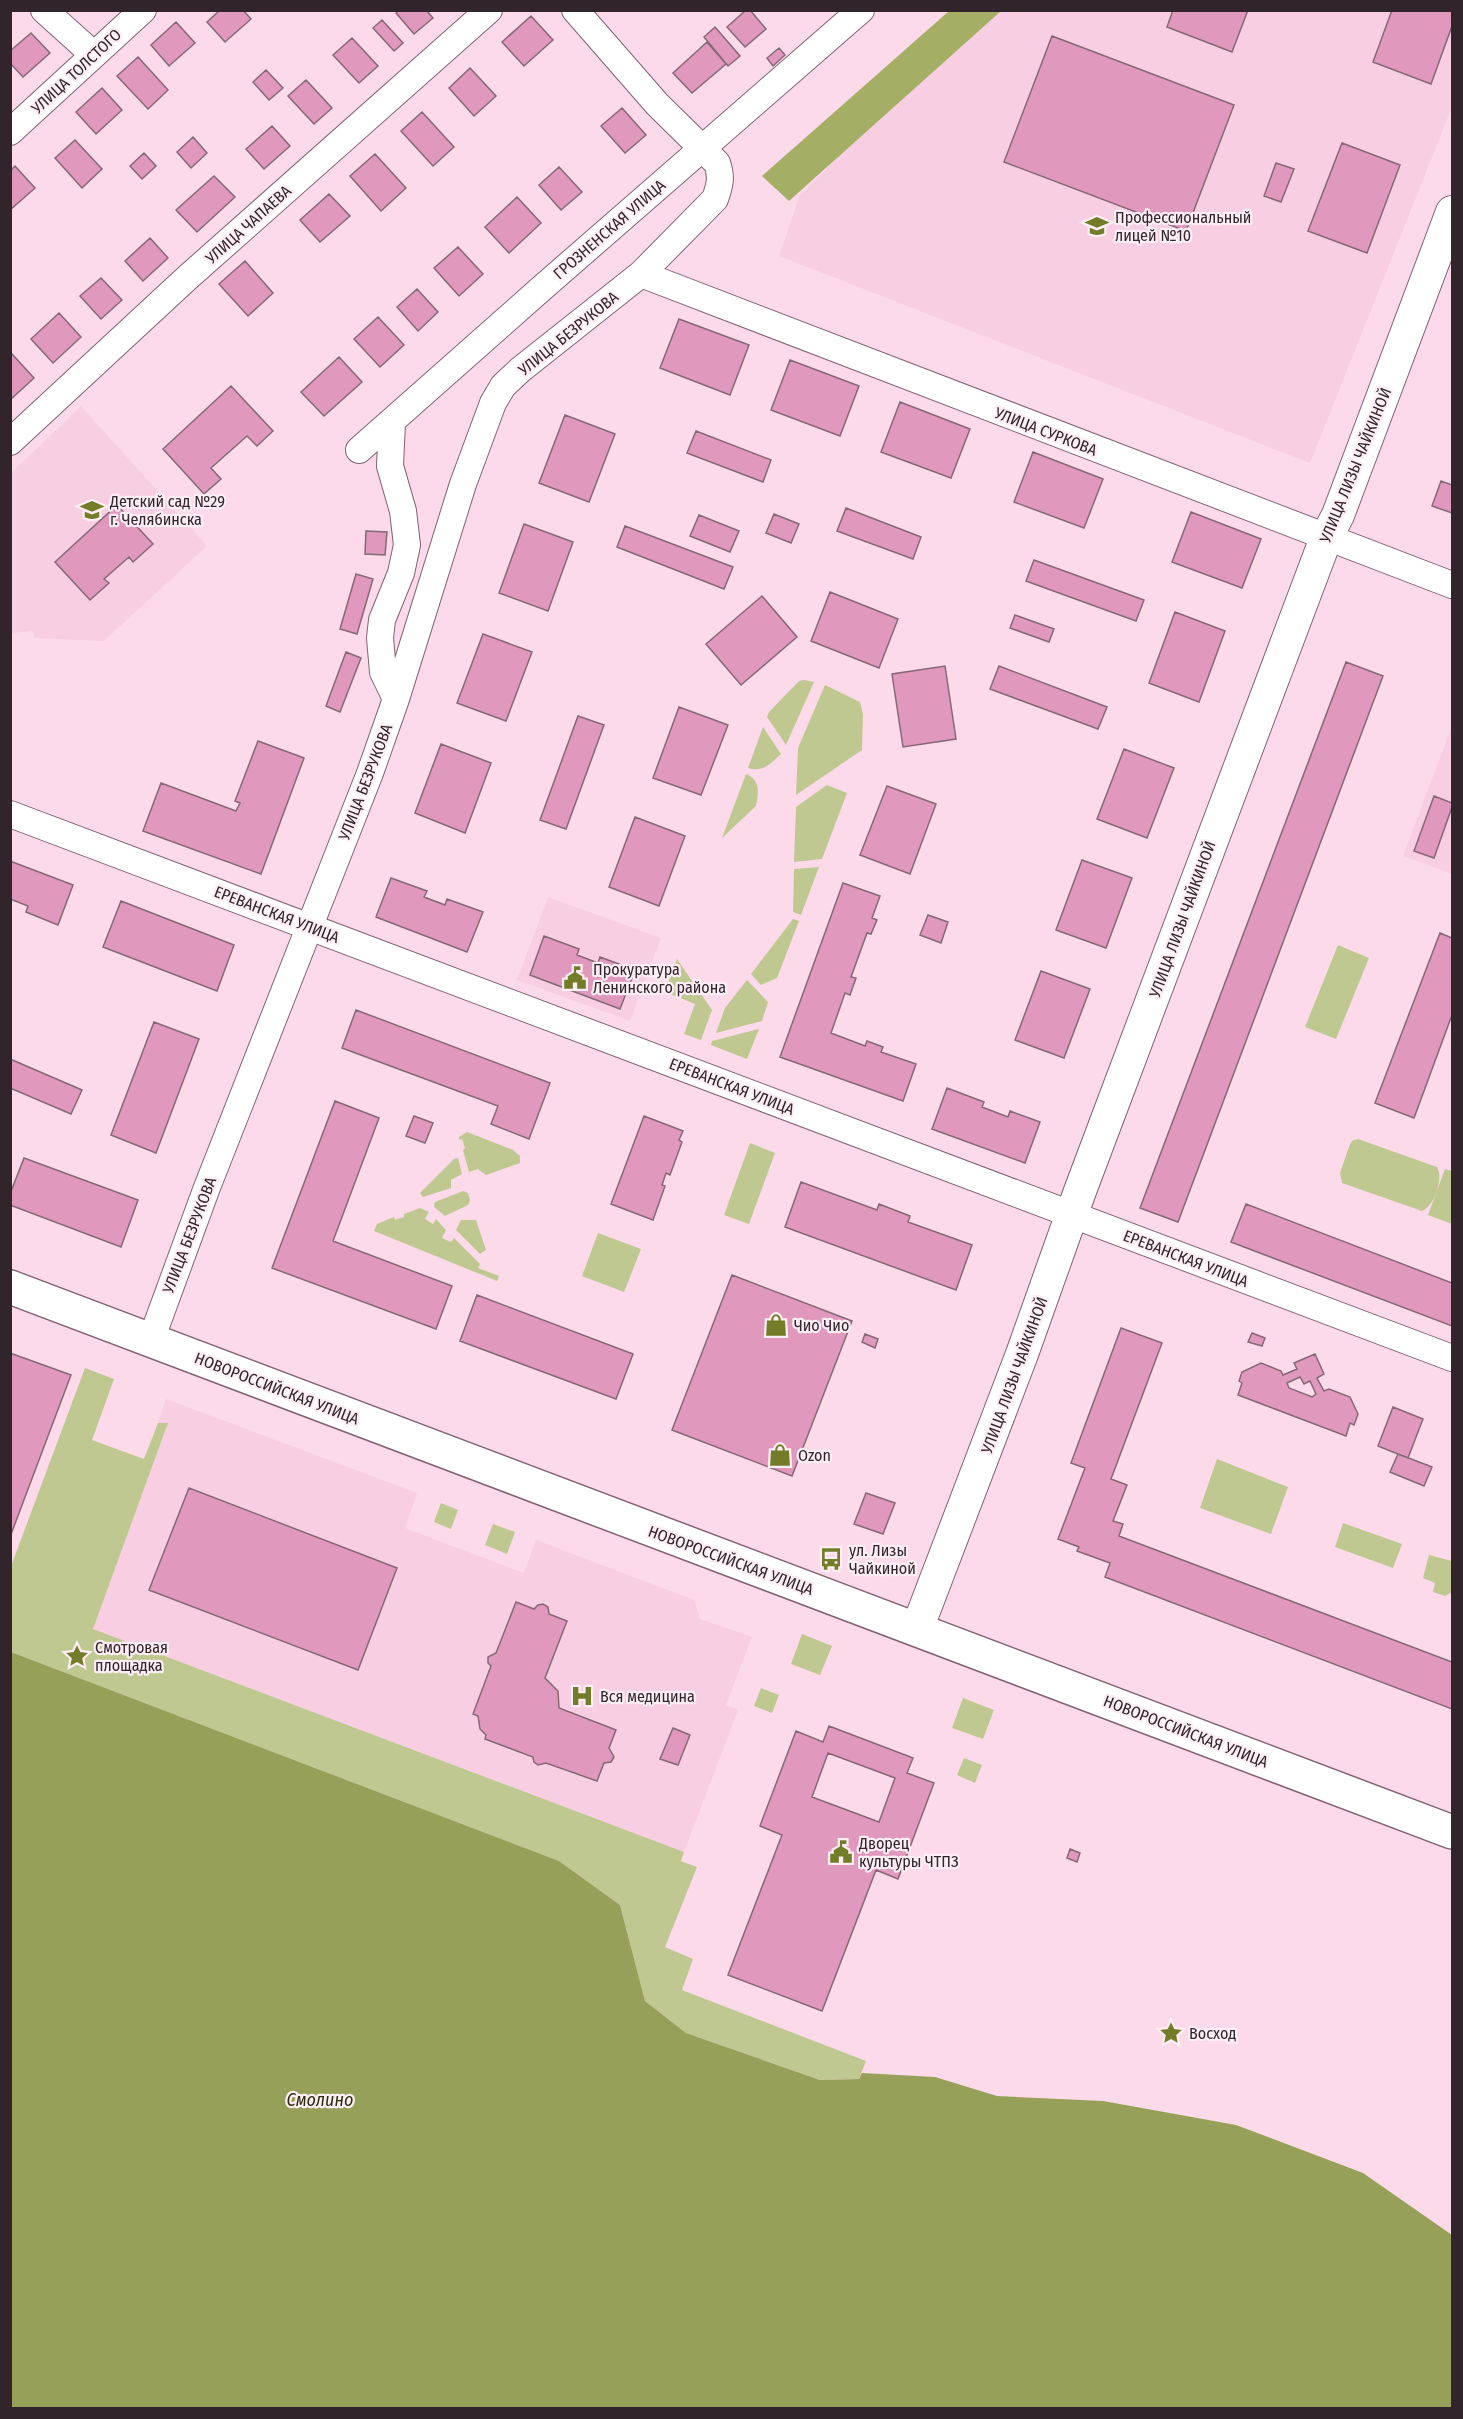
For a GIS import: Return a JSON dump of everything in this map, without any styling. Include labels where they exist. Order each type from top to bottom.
[{"type":"main road","name":"НОВОРОССИЙСКАЯ УЛИЦА","points":[[10,1287],[1452,1832]]},
{"type":"street","points":[[44,10],[94,55]]},
{"type":"street","name":"УЛИЦА ТОЛСТОГО","points":[[10,132],[142,10]]},
{"type":"street","name":"УЛИЦА ЧАПАЕВА","points":[[10,442],[187,278],[489,10]]},
{"type":"street","name":"УЛИЦА БЕЗРУКОВА","points":[[151,1340],[206,1190],[370,773],[396,699],[463,484],[493,403],[503,386],[520,370],[641,274],[715,199],[721,174],[717,163],[657,104],[575,10]]},
{"type":"street","name":"ГРОЗНЕНСКАЯ УЛИЦА","points":[[359,450],[861,10]]},
{"type":"street","name":"УЛИЦА ЛИЗЫ ЧАЙКИНОЙ","points":[[918,1629],[1326,538],[1338,515],[1452,212]]},
{"type":"street","name":"УЛИЦА СУРКОВА","points":[[641,274],[1452,585]]},
{"type":"street","points":[[392,422],[390,466],[404,518],[407,544],[402,573],[382,620],[380,638],[383,672],[396,699]]},
{"type":"street","name":"ЕРЕВАНСКАЯ УЛИЦА","points":[[10,814],[1452,1358]]},
{"type":"shaded area","points":[[949,11],[1001,11],[789,201],[762,176]]},
{"type":"shaded area","name":"Профессиональный лицей №10","points":[[985,11],[1452,11],[1452,107],[1310,463],[779,256],[800,195]]},
{"type":"shaded area","name":"Детский сад №29 г. Челябинска","points":[[81,406],[207,546],[104,641],[34,638],[33,631],[11,633],[11,473]]},
{"type":"shaded area","points":[[799,681],[814,682],[786,745],[767,717],[769,712]]},
{"type":"shaded area","points":[[825,685],[860,702],[863,714],[862,750],[796,795],[798,748]]},
{"type":"shaded area","points":[[1452,726],[1452,874],[1403,856]]},
{"type":"shaded area","points":[[763,727],[781,754],[762,768],[748,768]]},
{"type":"shaded area","points":[[746,774],[751,776],[756,783],[758,796],[756,806],[722,838]]},
{"type":"shaded area","points":[[827,785],[847,793],[822,859],[794,862],[796,807]]},
{"type":"shaded area","points":[[819,867],[801,915],[793,912],[794,869]]},
{"type":"shaded area","points":[[548,897],[661,938],[630,1021],[517,980]]},
{"type":"shaded area","points":[[793,919],[799,921],[777,978],[761,985],[751,974]]},
{"type":"shaded area","points":[[1338,945],[1369,958],[1336,1039],[1305,1027]]},
{"type":"shaded area","points":[[677,959],[712,1010],[701,1040],[684,1034],[695,1004],[665,992]]},
{"type":"shaded area","points":[[747,980],[768,1002],[762,1021],[716,1033],[725,1008]]},
{"type":"shaded area","points":[[759,1029],[747,1059],[711,1045],[712,1041]]},
{"type":"shaded area","points":[[467,1132],[513,1150],[520,1156],[520,1163],[486,1175],[478,1169],[469,1172],[463,1150],[465,1148],[462,1139],[459,1140],[459,1137]]},
{"type":"shaded area","points":[[1358,1139],[1437,1167],[1439,1178],[1437,1192],[1430,1204],[1422,1211],[1342,1183],[1340,1173],[1350,1144],[1353,1140]]},
{"type":"shaded area","points":[[750,1143],[775,1153],[749,1224],[724,1215]]},
{"type":"shaded area","points":[[458,1158],[462,1174],[451,1180],[451,1188],[423,1197],[420,1193],[454,1159]]},
{"type":"shaded area","points":[[1445,1169],[1452,1171],[1452,1224],[1428,1215]]},
{"type":"shaded area","points":[[463,1191],[468,1193],[470,1200],[468,1205],[445,1216],[434,1207],[435,1202]]},
{"type":"shaded area","points":[[420,1208],[429,1212],[425,1219],[433,1224],[436,1219],[446,1230],[442,1238],[451,1242],[454,1238],[480,1264],[478,1268],[499,1276],[497,1281],[374,1231],[377,1224],[394,1217],[395,1220],[404,1217],[404,1214]]},
{"type":"shaded area","points":[[461,1220],[476,1220],[486,1250],[480,1254],[456,1230]]},
{"type":"shaded area","points":[[598,1233],[641,1249],[624,1292],[582,1276]]},
{"type":"shaded area","points":[[85,1368],[114,1379],[92,1440],[144,1459],[158,1423],[168,1423],[93,1629],[684,1852],[681,1861],[697,1867],[665,1947],[693,1959],[682,1990],[866,2061],[859,2079],[820,2080],[686,2033],[645,2001],[620,1905],[559,1861],[11,1652],[10,1569]]},
{"type":"shaded area","points":[[166,1399],[417,1493],[405,1528],[524,1573],[536,1540],[694,1600],[700,1619],[752,1637],[726,1705],[738,1710],[684,1852],[93,1629],[167,1427],[158,1423]]},
{"type":"shaded area","points":[[1217,1459],[1288,1487],[1271,1534],[1200,1508]]},
{"type":"shaded area","points":[[441,1503],[458,1510],[451,1529],[434,1522]]},
{"type":"shaded area","points":[[1343,1523],[1402,1544],[1393,1568],[1335,1547]]},
{"type":"shaded area","points":[[493,1524],[515,1532],[507,1554],[485,1545]]},
{"type":"shaded area","points":[[1429,1555],[1452,1561],[1452,1592],[1445,1596],[1433,1592],[1435,1583],[1423,1578]]},
{"type":"shaded area","points":[[802,1634],[832,1646],[820,1675],[791,1664]]},
{"type":"shaded area","points":[[761,1688],[779,1695],[772,1713],[754,1706]]},
{"type":"shaded area","points":[[963,1698],[994,1710],[983,1739],[952,1728]]},
{"type":"shaded area","points":[[964,1758],[982,1765],[975,1783],[957,1775]]},
{"type":"water","name":"Смолино","points":[[11,1652],[559,1861],[620,1905],[645,2001],[686,2033],[820,2080],[859,2079],[862,2073],[935,2077],[997,2096],[1103,2101],[1236,2125],[1363,2173],[1452,2235],[1452,2408],[11,2408]]},
{"type":"building","points":[[220,10],[243,10],[251,19],[225,42],[207,22]]},
{"type":"building","points":[[399,10],[426,10],[433,18],[414,34],[396,13]]},
{"type":"building","points":[[746,10],[750,10],[766,29],[745,47],[727,27]]},
{"type":"building","points":[[1173,10],[1248,10],[1232,52],[1167,27]]},
{"type":"building","points":[[1392,10],[1452,10],[1452,26],[1431,84],[1373,62]]},
{"type":"building","points":[[531,16],[553,40],[524,66],[502,42]]},
{"type":"building","points":[[382,20],[403,43],[394,51],[373,28]]},
{"type":"building","points":[[176,22],[195,43],[169,66],[151,45]]},
{"type":"building","points":[[715,27],[740,56],[728,66],[704,37]]},
{"type":"building","points":[[31,33],[50,53],[23,77],[10,63],[10,51]]},
{"type":"building","points":[[1052,36],[1234,105],[1186,231],[1004,162]]},
{"type":"building","points":[[352,38],[378,66],[359,83],[333,55]]},
{"type":"building","points":[[707,42],[726,64],[692,93],[673,73]]},
{"type":"building","points":[[779,48],[785,55],[773,66],[767,58]]},
{"type":"building","points":[[138,57],[168,90],[148,109],[117,76]]},
{"type":"building","points":[[470,68],[496,96],[474,116],[449,88]]},
{"type":"building","points":[[266,70],[283,88],[269,100],[253,82]]},
{"type":"building","points":[[306,80],[332,108],[314,124],[288,96]]},
{"type":"building","points":[[102,88],[122,110],[96,134],[76,112]]},
{"type":"building","points":[[622,108],[646,135],[625,153],[601,126]]},
{"type":"building","points":[[422,112],[454,147],[433,166],[401,131]]},
{"type":"building","points":[[272,126],[290,146],[264,169],[246,149]]},
{"type":"building","points":[[193,137],[207,153],[191,168],[177,152]]},
{"type":"building","points":[[75,140],[102,169],[82,188],[55,158]]},
{"type":"building","points":[[1342,143],[1400,165],[1367,253],[1308,231]]},
{"type":"building","points":[[144,153],[156,166],[142,179],[130,166]]},
{"type":"building","points":[[375,154],[406,188],[381,211],[350,176]]},
{"type":"building","points":[[1276,163],[1294,169],[1281,202],[1264,196]]},
{"type":"building","points":[[15,166],[35,188],[10,210],[10,171]]},
{"type":"building","points":[[559,167],[582,192],[561,210],[539,185]]},
{"type":"building","points":[[214,176],[235,197],[197,232],[176,210]]},
{"type":"building","points":[[329,194],[350,216],[320,242],[300,220]]},
{"type":"building","points":[[517,197],[541,223],[509,253],[485,227]]},
{"type":"building","points":[[150,238],[168,258],[143,281],[125,261]]},
{"type":"building","points":[[458,247],[483,274],[459,296],[434,268]]},
{"type":"building","points":[[245,261],[273,293],[248,316],[219,284]]},
{"type":"building","points":[[101,278],[122,300],[101,319],[80,296]]},
{"type":"building","points":[[417,289],[438,312],[418,331],[397,307]]},
{"type":"building","points":[[59,313],[81,337],[53,363],[31,339]]},
{"type":"building","points":[[378,317],[404,345],[380,367],[354,339]]},
{"type":"building","points":[[679,319],[749,345],[730,395],[660,368]]},
{"type":"building","points":[[12,354],[34,378],[10,400],[10,356]]},
{"type":"building","points":[[339,357],[362,382],[324,416],[301,392]]},
{"type":"building","points":[[790,360],[859,386],[840,436],[771,410]]},
{"type":"building","points":[[231,386],[273,431],[257,446],[247,436],[211,468],[221,479],[204,494],[163,449]]},
{"type":"building","points":[[900,402],[970,429],[951,478],[881,452]]},
{"type":"building","points":[[565,415],[615,434],[589,502],[539,483]]},
{"type":"building","points":[[696,431],[771,460],[763,482],[687,453]]},
{"type":"building","points":[[1033,452],[1103,479],[1084,528],[1014,502]]},
{"type":"building","points":[[1441,481],[1452,485],[1452,513],[1432,506]]},
{"type":"building","points":[[117,505],[153,544],[133,562],[129,557],[104,579],[109,583],[90,600],[55,562]]},
{"type":"building","points":[[846,508],[921,537],[913,559],[837,531]]},
{"type":"building","points":[[1191,512],[1261,539],[1242,588],[1172,562]]},
{"type":"building","points":[[774,514],[799,524],[791,543],[766,533]]},
{"type":"building","points":[[699,515],[739,531],[730,552],[690,536]]},
{"type":"building","points":[[524,524],[573,542],[548,611],[499,593]]},
{"type":"building","points":[[625,526],[733,567],[724,589],[617,547]]},
{"type":"building","points":[[366,531],[387,532],[385,555],[365,554]]},
{"type":"building","points":[[1034,560],[1144,600],[1136,621],[1026,581]]},
{"type":"building","points":[[356,574],[373,579],[357,634],[340,629]]},
{"type":"building","points":[[830,592],[898,619],[879,668],[811,641]]},
{"type":"building","points":[[762,596],[797,637],[741,685],[706,644]]},
{"type":"building","points":[[1175,612],[1225,631],[1199,702],[1149,683]]},
{"type":"building","points":[[1015,615],[1054,629],[1049,642],[1010,628]]},
{"type":"building","points":[[483,634],[532,652],[506,721],[457,703]]},
{"type":"building","points":[[346,652],[361,658],[340,712],[326,706]]},
{"type":"building","points":[[1346,662],[1383,676],[1178,1222],[1140,1208]]},
{"type":"building","points":[[945,666],[956,739],[903,747],[892,674]]},
{"type":"building","points":[[999,666],[1107,707],[1098,729],[990,689]]},
{"type":"building","points":[[679,707],[728,725],[701,795],[653,778]]},
{"type":"building","points":[[578,716],[604,725],[566,829],[540,820]]},
{"type":"building","points":[[258,741],[304,758],[261,874],[143,831],[161,783],[236,811],[240,803],[235,801]]},
{"type":"building","points":[[441,744],[491,763],[465,833],[415,813]]},
{"type":"building","points":[[1124,749],[1174,768],[1147,838],[1097,819]]},
{"type":"building","points":[[887,786],[936,804],[910,874],[860,855]]},
{"type":"building","points":[[1434,796],[1452,803],[1452,807],[1434,858],[1414,851]]},
{"type":"building","points":[[635,817],[685,836],[659,906],[609,887]]},
{"type":"building","points":[[1082,860],[1132,878],[1106,948],[1056,930]]},
{"type":"building","points":[[10,861],[73,885],[58,925],[26,912],[28,906],[10,899]]},
{"type":"building","points":[[391,878],[427,891],[424,897],[445,905],[447,899],[483,912],[467,952],[376,917]]},
{"type":"building","points":[[843,883],[880,896],[872,918],[877,920],[871,934],[867,933],[851,977],[856,978],[850,995],[845,993],[831,1033],[865,1046],[867,1041],[883,1047],[881,1052],[916,1064],[903,1101],[780,1057]]},
{"type":"building","points":[[121,901],[234,945],[217,991],[103,947]]},
{"type":"building","points":[[928,915],[948,922],[941,943],[920,935]]},
{"type":"building","points":[[1440,933],[1452,938],[1452,1015],[1414,1118],[1375,1103]]},
{"type":"building","points":[[544,936],[579,949],[577,955],[598,963],[600,957],[635,970],[620,1009],[530,975]]},
{"type":"building","points":[[1041,971],[1090,989],[1064,1058],[1015,1040]]},
{"type":"building","points":[[356,1010],[550,1083],[529,1139],[491,1124],[498,1106],[342,1048]]},
{"type":"building","points":[[154,1022],[199,1039],[156,1153],[111,1135]]},
{"type":"building","points":[[10,1059],[82,1090],[71,1114],[10,1088]]},
{"type":"building","points":[[947,1088],[984,1102],[982,1107],[1008,1117],[1010,1111],[1040,1122],[1025,1163],[932,1129]]},
{"type":"building","points":[[335,1101],[379,1118],[333,1241],[452,1286],[436,1329],[272,1268]]},
{"type":"building","points":[[414,1116],[433,1123],[425,1143],[406,1136]]},
{"type":"building","points":[[644,1116],[683,1131],[679,1140],[682,1142],[670,1175],[666,1173],[662,1185],[665,1186],[653,1220],[611,1204]]},
{"type":"building","points":[[24,1158],[138,1200],[121,1247],[10,1205],[10,1194]]},
{"type":"building","points":[[801,1182],[877,1210],[879,1204],[910,1216],[908,1222],[972,1245],[956,1290],[785,1227]]},
{"type":"building","points":[[1246,1204],[1452,1283],[1452,1326],[1231,1242]]},
{"type":"building","points":[[732,1275],[852,1321],[792,1476],[672,1430]]},
{"type":"building","points":[[477,1295],[633,1354],[616,1399],[460,1341]]},
{"type":"building","points":[[1121,1328],[1162,1343],[1111,1479],[1127,1485],[1113,1521],[1123,1524],[1119,1536],[1452,1662],[1452,1709],[1105,1577],[1110,1563],[1077,1551],[1079,1547],[1058,1539],[1085,1468],[1071,1463]]},
{"type":"building","points":[[1252,1333],[1265,1338],[1262,1346],[1248,1342]]},
{"type":"building","points":[[865,1334],[878,1339],[875,1348],[862,1342]]},
{"type":"building","points":[[10,1353],[71,1375],[10,1537],[11,1397]]},
{"type":"building","points":[[1315,1354],[1324,1374],[1317,1378],[1324,1391],[1329,1389],[1350,1397],[1358,1414],[1354,1425],[1350,1423],[1346,1436],[1238,1395],[1242,1383],[1239,1381],[1242,1372],[1261,1363],[1281,1371],[1283,1375],[1297,1369],[1294,1363]],"holes":[[[1300,1377],[1304,1384],[1310,1381],[1316,1394],[1312,1397],[1289,1388],[1287,1383]]]},
{"type":"building","points":[[1393,1407],[1423,1419],[1408,1458],[1378,1446]]},
{"type":"building","points":[[1398,1454],[1432,1467],[1424,1486],[1390,1472]]},
{"type":"building","points":[[189,1488],[397,1568],[358,1670],[149,1590]]},
{"type":"building","points":[[866,1493],[895,1503],[883,1534],[854,1524]]},
{"type":"building","points":[[516,1602],[534,1609],[543,1604],[548,1607],[549,1614],[567,1621],[545,1678],[558,1691],[559,1708],[616,1730],[609,1748],[614,1757],[611,1762],[604,1763],[597,1781],[546,1763],[538,1765],[534,1762],[533,1757],[485,1739],[486,1735],[480,1729],[478,1716],[473,1714],[491,1666],[488,1663],[488,1657],[496,1653]]},
{"type":"building","name":"Дворец культуры ЧТПЗ","points":[[829,1726],[913,1758],[907,1773],[934,1783],[898,1879],[876,1870],[822,2011],[728,1975],[782,1835],[760,1826],[796,1731],[823,1742]],"holes":[[[828,1753],[895,1778],[879,1822],[812,1797]]]},
{"type":"building","points":[[673,1728],[690,1735],[678,1765],[660,1759]]},
{"type":"building","points":[[1070,1849],[1080,1853],[1077,1862],[1067,1858]]},
{"type":"place","name":"Профессиональный лицей №10","points":[[1097,226]]},
{"type":"place","name":"Детский сад №29 г. Челябинска","points":[[92,510]]},
{"type":"place","name":"Прокуратура Ленинского района","points":[[575,978]]},
{"type":"place","name":"Чио Чио","points":[[776,1325]]},
{"type":"place","name":"Ozon","points":[[780,1455]]},
{"type":"place","name":"ул. Лизы Чайкиной","points":[[831,1559]]},
{"type":"place","name":"Смотровая площадка","points":[[77,1656]]},
{"type":"place","name":"Вся медицина","points":[[582,1696]]},
{"type":"place","name":"Дворец культуры ЧТПЗ","points":[[841,1852]]},
{"type":"place","name":"Восход","points":[[1171,2033]]}]
